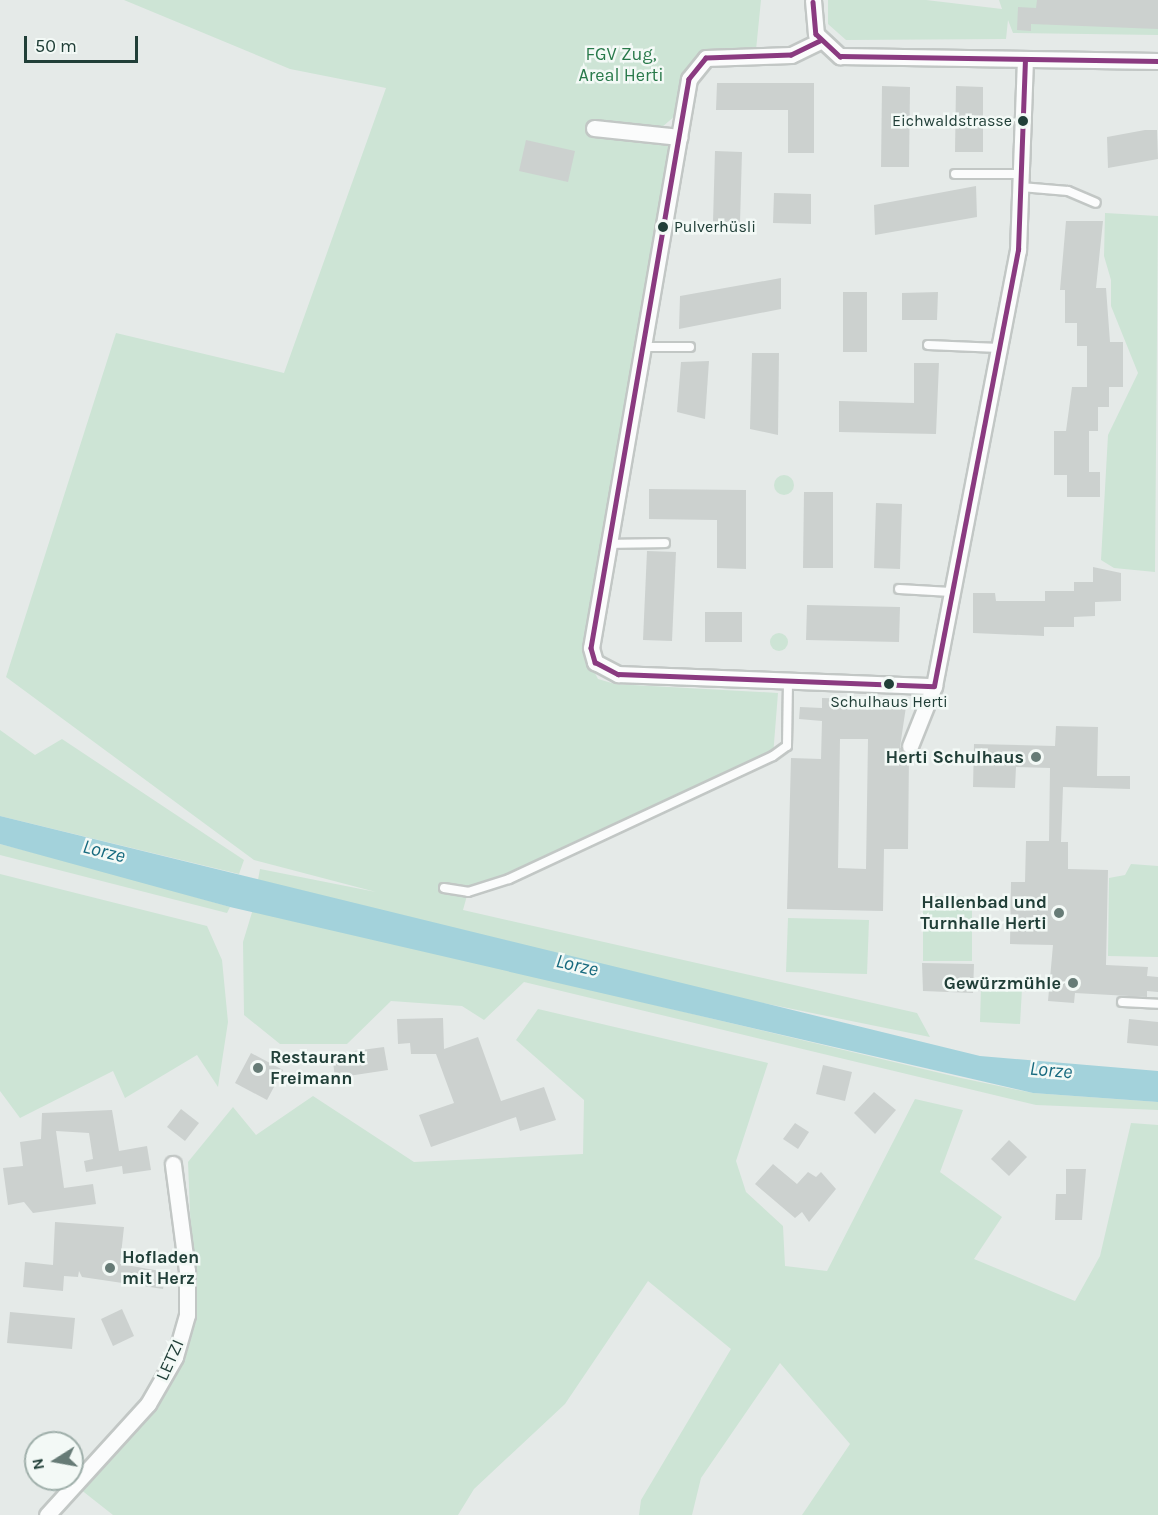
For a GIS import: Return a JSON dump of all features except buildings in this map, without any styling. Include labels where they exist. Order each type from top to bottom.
[{"type":"street","points":[[813,0],[813,24],[820,41],[847,57],[1158,62]]},
{"type":"street","points":[[820,41],[791,55],[706,58],[689,79],[591,648],[596,662],[618,674],[934,686]]},
{"type":"street","points":[[910,746],[934,686],[1001,348],[1018,250],[1025,60]]},
{"type":"street","points":[[594,128],[680,137]]},
{"type":"street","name":"LETZI","points":[[47,1515],[148,1404],[175,1357],[187,1315],[187,1271],[173,1164]]},
{"type":"lane","points":[[955,174],[1021,181],[1068,191],[1096,203]]},
{"type":"lane","points":[[928,345],[1001,348]]},
{"type":"lane","points":[[642,347],[690,347]]},
{"type":"lane","points":[[608,544],[665,543]]},
{"type":"lane","points":[[899,589],[951,592]]},
{"type":"lane","points":[[444,888],[468,892],[509,879],[773,756],[788,746],[789,681]]},
{"type":"lane","points":[[1122,1002],[1158,1004]]},
{"type":"green space","name":"FGV Zug, Areal Herti","points":[[124,0],[761,0],[756,50],[700,53],[690,63],[676,115],[661,128],[672,143],[583,650],[598,679],[615,684],[778,693],[773,756],[509,879],[468,892],[463,910],[917,1013],[930,1037],[743,999],[258,880],[260,869],[376,892],[254,860],[6,677],[116,333],[284,373],[386,88],[290,69]]},
{"type":"green space","points":[[828,0],[926,0],[1002,9],[999,0],[1158,0],[1158,35],[1013,33],[1008,20],[1006,39],[846,40],[828,24]]},
{"type":"green space","points":[[1105,213],[1158,216],[1155,572],[1114,568],[1101,560],[1108,435],[1138,373],[1111,306],[1111,280],[1104,256]]},
{"type":"green space","points":[[784,475],[791,478],[794,485],[791,492],[784,495],[777,492],[774,485],[777,478]]},
{"type":"green space","points":[[775,633],[783,633],[788,638],[786,649],[775,651],[770,646],[770,638]]},
{"type":"green space","points":[[0,730],[35,755],[62,739],[244,860],[239,874],[0,816]]},
{"type":"green space","points":[[0,844],[230,907],[227,913],[0,855]]},
{"type":"green space","points":[[1131,864],[1158,866],[1158,957],[1108,956],[1109,878],[1125,875]]},
{"type":"green space","points":[[0,874],[207,926],[222,960],[228,1022],[218,1087],[197,1055],[125,1098],[113,1071],[20,1118],[0,1091]]},
{"type":"green space","points":[[923,896],[972,897],[972,961],[923,961]]},
{"type":"green space","points":[[253,909],[961,1078],[1033,1093],[1158,1102],[1158,1110],[1036,1105],[524,982],[484,1020],[462,1006],[391,1001],[347,1044],[280,1044],[244,1015],[243,942]]},
{"type":"green space","points":[[788,918],[869,920],[867,974],[786,972]]},
{"type":"green space","points":[[981,987],[1022,989],[1020,1024],[980,1022]]},
{"type":"green space","points":[[538,1009],[768,1063],[736,1161],[746,1192],[783,1226],[785,1266],[827,1271],[915,1099],[963,1110],[940,1172],[1002,1217],[974,1259],[1075,1301],[1100,1256],[1131,1123],[1158,1125],[1158,1515],[802,1515],[850,1444],[780,1363],[701,1478],[692,1515],[639,1515],[641,1500],[731,1349],[648,1281],[565,1404],[474,1489],[458,1515],[113,1515],[83,1491],[84,1485],[156,1408],[183,1364],[194,1311],[188,1162],[233,1107],[256,1135],[313,1096],[414,1162],[583,1154],[584,1100],[516,1040]]},
{"type":"water","name":"Lorze","points":[[0,816],[980,1056],[1158,1071],[1158,1102],[1033,1093],[230,907],[0,844]]},
{"type":"transit line","points":[[813,2],[816,34],[840,56],[1158,61]]},
{"type":"transit line","points":[[820,41],[791,55],[706,58],[689,79],[591,648],[595,662],[618,674],[934,686]]},
{"type":"transit line","points":[[934,686],[1018,250],[1025,60]]},
{"type":"place","name":"Eichwaldstrasse","points":[[1023,121]]},
{"type":"place","name":"Pulverhüsli","points":[[663,227]]},
{"type":"place","name":"Schulhaus Herti","points":[[889,684]]},
{"type":"place","name":"Herti Schulhaus","points":[[1036,757]]},
{"type":"place","name":"Hallenbad und Turnhalle Herti","points":[[1059,913]]},
{"type":"place","name":"Gewürzmühle","points":[[1073,983]]},
{"type":"place","name":"Restaurant Freimann","points":[[258,1068]]},
{"type":"place","name":"Hofladen mit Herz","points":[[110,1268]]}]
